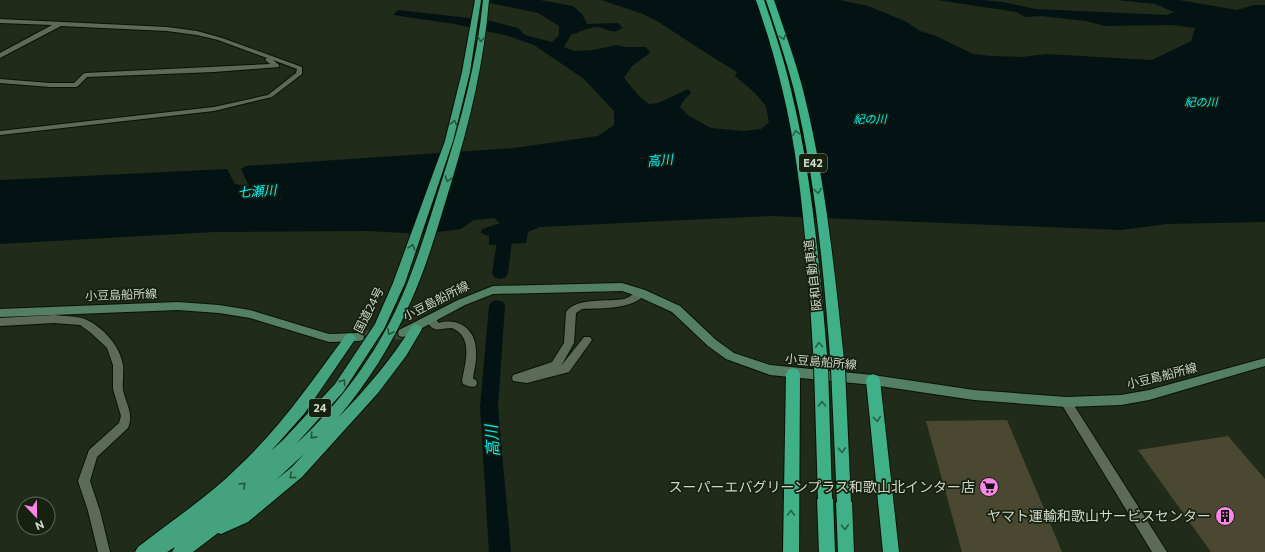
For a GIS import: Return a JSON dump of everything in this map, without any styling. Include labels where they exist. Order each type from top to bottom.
[{"type":"highway","name":"国道24号","points":[[237,515],[310,440],[350,393],[382,347],[398,318],[406,284],[449,141],[466,72],[478,0]]},
{"type":"highway","name":"国道24号","points":[[154,552],[289,443],[339,388],[406,284],[441,200],[470,99],[477,70],[486,0]]},
{"type":"highway","name":"阪和自動車道","points":[[760,0],[776,50],[797,140],[807,206],[821,366],[827,552]]},
{"type":"highway","name":"阪和自動車道","points":[[770,0],[787,50],[799,93],[810,142],[821,214],[830,282],[838,369],[846,552]]},
{"type":"highway","name":"24","points":[[180,552],[237,515],[297,472],[374,390],[402,353],[409,331]]},
{"type":"highway","name":"24","points":[[207,510],[299,410],[355,338]]},
{"type":"highway","points":[[791,552],[793,374]]},
{"type":"highway","points":[[873,380],[891,552]]},
{"type":"highway","name":"24","points":[[143,552],[181,529]]},
{"type":"main road","name":"小豆島船所線","points":[[409,331],[478,294],[493,290],[602,287],[622,288],[641,293],[676,309],[712,343],[730,356],[770,370],[793,374],[873,380],[974,394],[1066,402],[1095,402],[1149,395],[1265,362]]},
{"type":"main road","name":"小豆島船所線","points":[[0,313],[178,306],[219,309],[250,314],[329,338],[355,338]]},
{"type":"street","points":[[0,22],[52,27],[82,25]]},
{"type":"street","points":[[0,22],[167,29],[197,33],[220,39],[300,68],[299,74],[270,96],[214,109],[0,133]]},
{"type":"street","points":[[0,56],[52,27]]},
{"type":"street","points":[[0,81],[50,85],[76,85],[84,75],[277,66],[258,54]]},
{"type":"street","points":[[587,340],[565,369],[527,378],[517,378],[556,365],[569,343],[571,312],[576,308],[582,306],[628,302],[641,293]]},
{"type":"street","points":[[0,322],[54,319],[82,322],[94,330],[111,346],[118,365],[118,389],[126,416],[124,424],[93,454],[84,481],[94,511],[104,552]]},
{"type":"street","points":[[430,319],[437,327],[446,324],[459,326],[467,332],[470,337],[472,348],[467,381],[472,383]]},
{"type":"street","points":[[1066,402],[1160,552]]},
{"type":"water","name":"紀の川","points":[[475,0],[540,0],[573,6],[582,14],[587,24],[618,23],[623,28],[612,31],[596,27],[571,35],[564,47],[574,51],[593,50],[617,45],[625,47],[646,47],[650,53],[632,66],[624,78],[639,96],[649,104],[658,103],[688,89],[691,93],[680,107],[689,116],[711,128],[743,131],[761,129],[769,122],[766,106],[755,93],[735,76],[737,72],[657,21],[643,14],[601,0],[840,0],[868,6],[905,21],[920,31],[936,36],[973,54],[1022,57],[1046,54],[1152,60],[1191,41],[1195,28],[1172,25],[1105,26],[1086,21],[1041,16],[1025,17],[1016,12],[937,0],[981,0],[1003,2],[1035,9],[1167,15],[1174,12],[1155,4],[1116,0],[1179,0],[1237,10],[1254,5],[1265,5],[1265,222],[1167,224],[1121,230],[771,216],[540,227],[528,232],[526,243],[489,245],[489,236],[481,233],[482,229],[500,223],[494,218],[474,220],[461,229],[423,234],[367,231],[214,232],[0,244],[0,180],[227,169],[235,184],[249,186],[241,169],[246,166],[514,148],[598,136],[614,125],[614,111],[584,79],[534,45],[508,36],[455,24],[393,15],[398,10],[487,20],[518,28],[525,35],[552,42],[559,35],[559,26],[538,13]]},
{"type":"building","name":"スーパーエバグリーンプラス和歌山北インター店","points":[[1007,420],[1062,552],[962,552],[926,421]]},
{"type":"building","name":"ヤマト運輸和歌山サービスセンター","points":[[1228,436],[1265,479],[1265,552],[1211,552],[1138,450]]},
{"type":"waterway","name":"高川","points":[[500,273],[507,223]]},
{"type":"waterway","name":"高川","points":[[497,306],[489,407],[500,552]]},
{"type":"tunnel","points":[[359,337],[403,333]]},
{"type":"place","name":"スーパーエバグリーンプラス和歌山北インター店","points":[[989,487]]},
{"type":"place","name":"ヤマト運輸和歌山サービスセンター","points":[[1225,516]]},
{"type":"water label","name":"七瀬川","points":[[257,191]]}]
